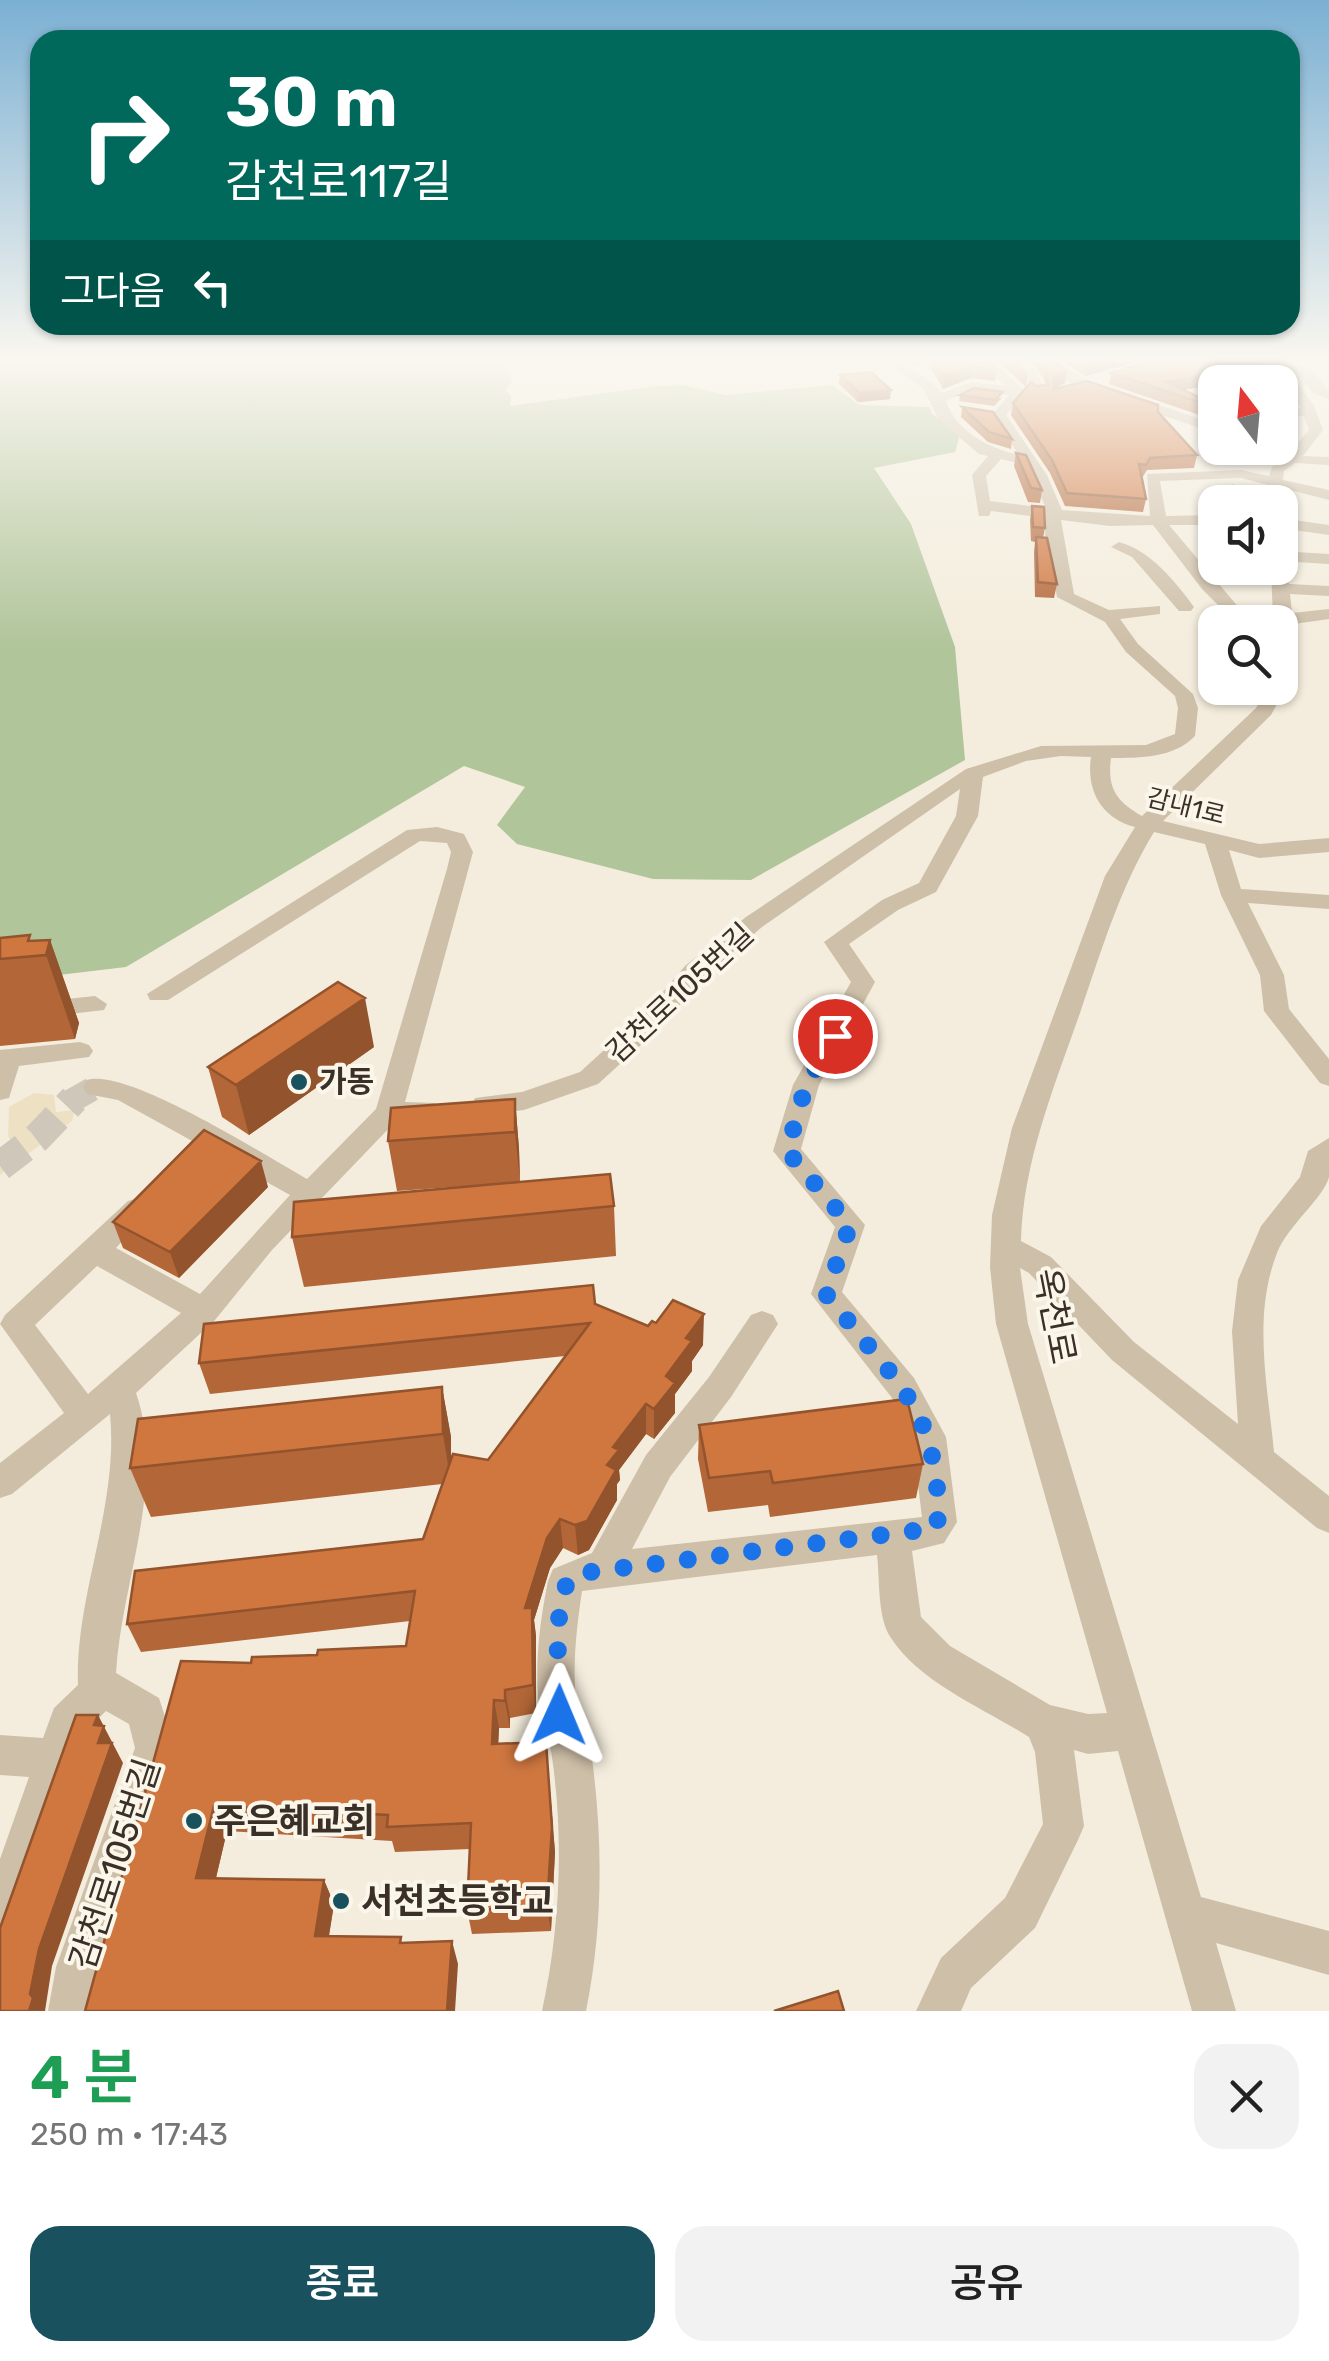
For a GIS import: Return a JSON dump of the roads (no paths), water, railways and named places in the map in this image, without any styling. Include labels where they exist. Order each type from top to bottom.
[{"type":"street","points":[[1030,462],[996,456],[980,474],[984,509],[1054,512],[1110,521],[1198,521]]},
{"type":"street","name":"감내1로","points":[[1025,456],[1048,490],[1066,597],[1111,618],[1132,648],[1184,694],[1188,708],[1186,736],[1176,744],[1153,750],[1102,752],[1098,778],[1103,794],[1116,810],[1147,825],[1259,851],[1329,845]]},
{"type":"street","points":[[1278,485],[1282,468],[1295,456]]},
{"type":"street","points":[[1228,605],[1159,523],[1152,477],[1282,468],[1329,460]]},
{"type":"street","points":[[1205,465],[1214,474]]},
{"type":"street","points":[[1279,465],[1329,495]]},
{"type":"street","points":[[1282,468],[1329,475]]},
{"type":"street","points":[[1282,468],[1329,486]]},
{"type":"street","points":[[1298,517],[1325,512]]},
{"type":"street","points":[[1298,524],[1329,530]]},
{"type":"street","points":[[1119,547],[1138,554],[1179,550]]},
{"type":"street","points":[[1138,554],[1144,564],[1162,574],[1185,608]]},
{"type":"street","points":[[1298,557],[1329,560]]},
{"type":"street","points":[[1281,585],[1282,605]]},
{"type":"street","points":[[1281,589],[1329,591]]},
{"type":"street","points":[[1111,618],[1116,613],[1154,610]]},
{"type":"street","points":[[1298,618],[1329,614]]},
{"type":"street","name":"옥천로","points":[[1214,2011],[1012,1324],[1007,1214],[1026,1128],[1116,876],[1147,825],[1268,705]]},
{"type":"street","name":"감천로105번길","points":[[388,1113],[524,1101],[589,1078],[654,1018],[694,972],[754,922],[974,772],[1033,751],[1072,747],[1102,752]]},
{"type":"street","points":[[584,1576],[932,1532],[940,1522],[929,1437],[903,1388],[826,1294],[850,1225],[787,1151],[806,1085],[863,982],[836,942],[890,905],[928,886],[968,816],[974,772]]},
{"type":"street","points":[[0,1483],[86,1416],[204,1311],[388,1113],[458,869],[462,852],[456,839],[436,834],[415,835],[159,994]]},
{"type":"street","points":[[1214,839],[1232,895],[1272,974],[1278,1011],[1329,1077]]},
{"type":"street","points":[[1232,895],[1329,902]]},
{"type":"street","points":[[0,1014],[95,1004]]},
{"type":"street","points":[[0,1091],[4,1059],[80,1051]]},
{"type":"street","points":[[96,1087],[124,1092],[310,1193]]},
{"type":"street","points":[[182,1164],[208,1138]]},
{"type":"street","points":[[1258,1461],[1254,1384],[1246,1350],[1257,1266],[1284,1214],[1316,1179],[1318,1158],[1329,1148]]},
{"type":"street","points":[[86,1416],[16,1324],[155,1192]]},
{"type":"street","points":[[1006,1247],[1040,1266],[1123,1351],[1329,1517]]},
{"type":"street","points":[[96,1251],[204,1311]]},
{"type":"street","points":[[564,2011],[576,1960],[577,1880],[572,1750],[559,1715],[558,1619],[658,1466],[720,1387],[762,1324]]},
{"type":"street","points":[[0,1919],[12,1847],[71,1716],[106,1689],[96,1683],[96,1649],[129,1484],[129,1407],[118,1389]]},
{"type":"street","points":[[892,1536],[906,1628],[937,1660],[1044,1723],[1088,1734],[1130,1730]]},
{"type":"street","name":"감천로105번길","points":[[70,2011],[78,1967],[155,1748],[145,1712],[106,1689]]},
{"type":"street","points":[[938,2011],[956,1972],[1020,1913],[1064,1826],[1055,1752],[1044,1723]]},
{"type":"street","points":[[0,1755],[54,1759]]},
{"type":"street","points":[[1184,1913],[1329,1953]]},
{"type":"tunnel","points":[[73,1100],[96,1087]]},
{"type":"tunnel","points":[[0,1166],[37,1138],[73,1100]]},
{"type":"place","name":"가동","points":[[299,1082]]},
{"type":"place","name":"주은혜교회","points":[[194,1821]]},
{"type":"place","name":"서천초등학교","points":[[341,1901]]}]
